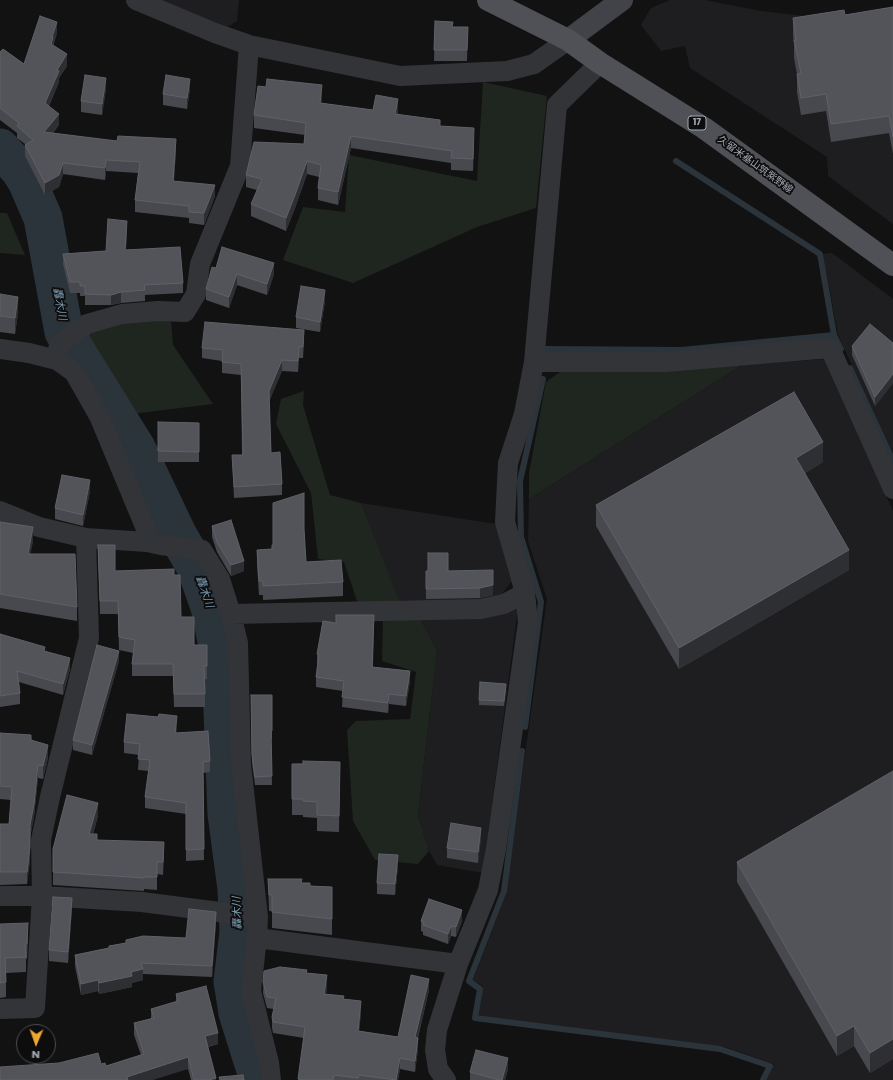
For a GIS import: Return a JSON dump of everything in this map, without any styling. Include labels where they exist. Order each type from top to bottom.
[{"type":"main road","name":"久留米基山筑紫野線","points":[[488,0],[568,40],[600,63],[704,128],[893,265]]},
{"type":"street","points":[[136,0],[215,33],[249,45],[400,76],[507,71],[534,64],[622,0]]},
{"type":"street","points":[[0,349],[29,353],[58,352],[87,324],[122,314],[158,311],[185,312],[196,294],[200,264],[240,166],[249,45]]},
{"type":"street","points":[[446,1080],[438,1069],[435,1050],[437,1030],[458,964],[488,890],[496,849],[528,622],[525,593],[505,522],[508,463],[524,414],[534,362],[557,105],[600,63]]},
{"type":"street","points":[[534,362],[666,362],[830,348],[893,489]]},
{"type":"street","points":[[58,352],[74,372],[99,416],[146,529],[154,543]]},
{"type":"street","points":[[0,511],[39,527],[86,538],[154,543],[202,550],[220,579],[238,643],[240,764],[258,917],[251,991],[269,1063],[271,1080]]},
{"type":"street","points":[[0,1009],[35,1008],[42,896],[41,840],[89,638],[86,538]]},
{"type":"street","points":[[231,614],[481,608],[504,604],[525,593]]},
{"type":"street","points":[[0,896],[42,896],[142,902],[258,917]]},
{"type":"street","points":[[257,938],[458,964]]},
{"type":"shaded area","points":[[159,0],[239,0],[237,21],[227,27]]},
{"type":"shaded area","points":[[670,0],[705,0],[761,11],[804,16],[859,15],[893,10],[893,224],[828,176],[827,157],[690,68],[685,46],[661,51],[641,25],[651,8]]},
{"type":"shaded area","points":[[483,82],[547,96],[536,208],[477,227],[353,283],[283,260],[303,207],[345,212],[349,155],[477,181]]},
{"type":"shaded area","points":[[0,213],[7,213],[25,255],[0,253]]},
{"type":"shaded area","points":[[832,253],[893,299],[893,454],[838,335],[823,254]]},
{"type":"shaded area","points":[[171,320],[173,345],[213,404],[131,414],[85,333],[125,322]]},
{"type":"shaded area","points":[[825,359],[893,511],[893,1080],[766,1080],[774,1064],[725,1047],[478,1016],[483,986],[473,980],[505,897],[547,599],[528,541],[529,499],[742,365]]},
{"type":"shaded area","points":[[742,365],[529,499],[529,473],[546,382],[560,372]]},
{"type":"shaded area","points":[[304,391],[303,405],[330,495],[361,503],[400,603],[358,604],[344,562],[318,559],[311,493],[276,424],[281,399]]},
{"type":"shaded area","points":[[361,503],[496,524],[511,582],[495,603],[398,600]]},
{"type":"shaded area","points":[[518,608],[483,873],[437,865],[429,851],[418,815],[437,650],[419,617],[486,617]]},
{"type":"shaded area","points":[[419,617],[437,650],[418,815],[429,851],[418,864],[375,860],[353,821],[347,730],[356,721],[410,719],[416,672],[382,661],[383,618]]},
{"type":"building","points":[[893,7],[893,137],[889,116],[831,124],[826,94],[801,98],[797,74],[801,73],[794,40],[796,40],[793,18],[844,10],[845,15]]},
{"type":"building","points":[[40,16],[57,22],[51,44],[67,54],[57,70],[59,71],[45,103],[59,114],[44,132],[117,141],[118,136],[176,139],[173,181],[215,185],[204,213],[189,212],[189,206],[135,200],[140,162],[106,160],[105,168],[63,163],[59,175],[45,183],[25,145],[33,140],[17,126],[19,123],[0,108],[0,52],[3,49],[24,64]]},
{"type":"building","points":[[435,21],[453,22],[452,27],[468,27],[467,50],[434,50]]},
{"type":"building","points":[[85,75],[106,78],[102,104],[81,101]]},
{"type":"building","points":[[166,75],[190,79],[187,98],[163,94]]},
{"type":"building","points":[[267,79],[322,85],[320,103],[373,110],[376,95],[398,99],[395,114],[440,120],[440,126],[474,128],[473,159],[451,158],[452,151],[351,136],[338,192],[318,188],[321,165],[307,161],[286,218],[251,204],[262,179],[246,175],[254,142],[304,144],[306,123],[254,115],[258,86],[266,87]]},
{"type":"building","points":[[108,219],[127,221],[125,250],[180,247],[183,283],[144,285],[145,290],[121,292],[111,295],[85,294],[85,286],[80,286],[80,282],[70,282],[63,254],[106,251]]},
{"type":"building","points":[[222,247],[274,263],[267,284],[237,274],[229,297],[206,289],[212,267],[216,268]]},
{"type":"building","points":[[301,286],[325,290],[320,322],[296,317]]},
{"type":"building","points":[[0,294],[18,297],[15,318],[0,316]]},
{"type":"building","points":[[205,322],[304,330],[303,347],[299,347],[298,361],[282,360],[269,391],[271,453],[280,452],[282,484],[234,487],[232,455],[243,455],[241,364],[222,362],[223,350],[202,348]]},
{"type":"building","points":[[870,324],[893,343],[893,374],[875,397],[852,346]]},
{"type":"building","points":[[794,392],[823,442],[796,458],[849,550],[679,648],[596,505]]},
{"type":"building","points":[[158,422],[199,423],[199,452],[158,451]]},
{"type":"building","points":[[62,475],[90,480],[83,515],[55,508]]},
{"type":"building","points":[[304,493],[306,562],[341,560],[343,582],[263,586],[263,581],[259,581],[257,550],[272,549],[273,503]]},
{"type":"building","points":[[231,520],[244,561],[231,565],[217,542],[212,526]]},
{"type":"building","points":[[0,522],[33,527],[28,554],[75,554],[77,607],[0,594]]},
{"type":"building","points":[[98,545],[115,545],[115,571],[174,569],[174,575],[180,575],[181,617],[194,617],[194,645],[207,645],[207,666],[204,666],[205,694],[174,694],[173,664],[132,664],[135,640],[119,637],[118,601],[100,601]]},
{"type":"building","points":[[428,553],[448,553],[448,571],[493,570],[493,585],[480,588],[426,589]]},
{"type":"building","points":[[336,615],[374,615],[372,667],[410,671],[406,696],[389,694],[388,703],[342,697],[344,681],[316,677],[319,654],[317,654],[323,621],[336,623]]},
{"type":"building","points":[[0,634],[45,647],[44,651],[70,658],[63,684],[17,671],[20,693],[0,696]]},
{"type":"building","points":[[97,645],[119,651],[92,745],[73,740]]},
{"type":"building","points":[[480,682],[506,684],[504,701],[479,700]]},
{"type":"building","points":[[251,695],[272,695],[272,776],[255,777],[252,755]]},
{"type":"building","points":[[127,714],[158,717],[159,714],[177,716],[175,733],[208,731],[210,761],[203,762],[204,849],[186,850],[186,803],[145,797],[150,760],[138,759],[140,744],[124,742]]},
{"type":"building","points":[[0,733],[31,735],[31,740],[48,745],[43,766],[38,765],[30,825],[30,847],[27,872],[0,872],[0,824],[9,824],[12,787],[0,786]]},
{"type":"building","points":[[303,761],[340,762],[339,816],[317,815],[317,802],[303,801],[303,799],[292,799],[292,764],[303,764]]},
{"type":"building","points":[[893,771],[893,1039],[870,1053],[854,1026],[837,1036],[737,862]]},
{"type":"building","points":[[67,795],[98,803],[89,834],[97,834],[97,840],[164,842],[163,862],[157,862],[157,877],[144,878],[53,872],[53,849]]},
{"type":"building","points":[[451,823],[481,828],[478,852],[447,848]]},
{"type":"building","points":[[379,854],[398,855],[395,884],[377,883]]},
{"type":"building","points":[[268,879],[302,879],[301,883],[310,883],[310,886],[332,887],[332,919],[272,912],[272,895],[269,895]]},
{"type":"building","points":[[53,897],[72,898],[68,952],[49,950]]},
{"type":"building","points":[[429,899],[462,910],[456,927],[451,926],[448,934],[423,925],[424,922],[421,921]]},
{"type":"building","points":[[189,909],[216,912],[212,966],[141,963],[143,969],[131,972],[132,976],[99,983],[98,980],[81,984],[75,955],[109,948],[109,946],[126,943],[126,940],[143,936],[186,938]]},
{"type":"building","points":[[28,923],[27,944],[25,944],[26,957],[5,958],[6,982],[0,983],[0,924]]},
{"type":"building","points":[[280,967],[307,970],[306,973],[327,975],[324,994],[344,996],[343,999],[361,1001],[358,1031],[398,1037],[411,975],[429,979],[415,1037],[418,1038],[415,1061],[400,1058],[396,1080],[359,1075],[358,1078],[334,1075],[333,1080],[298,1079],[305,1027],[273,1022],[272,1017],[276,998],[267,997],[263,982],[264,971]]},
{"type":"building","points":[[206,986],[218,1033],[205,1036],[216,1078],[209,1080],[194,1080],[188,1057],[127,1077],[128,1080],[0,1080],[0,1067],[56,1064],[98,1053],[101,1064],[105,1063],[106,1066],[144,1054],[134,1023],[154,1018],[151,1009],[178,1001],[176,994]]},
{"type":"building","points":[[476,1050],[508,1058],[502,1080],[470,1072]]},
{"type":"building","points":[[243,1075],[244,1080],[220,1080],[219,1077]]},
{"type":"waterway","name":"轟木川","points":[[0,148],[20,170],[27,181],[43,218],[64,332],[136,448],[177,534],[196,567],[210,607],[221,660],[227,814],[237,889],[239,932],[233,981],[238,1013],[259,1080]]},
{"type":"waterway","points":[[676,161],[820,254],[834,335],[841,349]]},
{"type":"waterway","points":[[543,349],[681,350],[834,335]]},
{"type":"waterway","points":[[850,368],[893,461]]},
{"type":"waterway","points":[[525,727],[541,602],[521,537],[520,481],[543,379]]},
{"type":"waterway","points":[[522,751],[504,891],[469,981],[480,989],[475,1018],[720,1049],[770,1066],[763,1080]]}]
